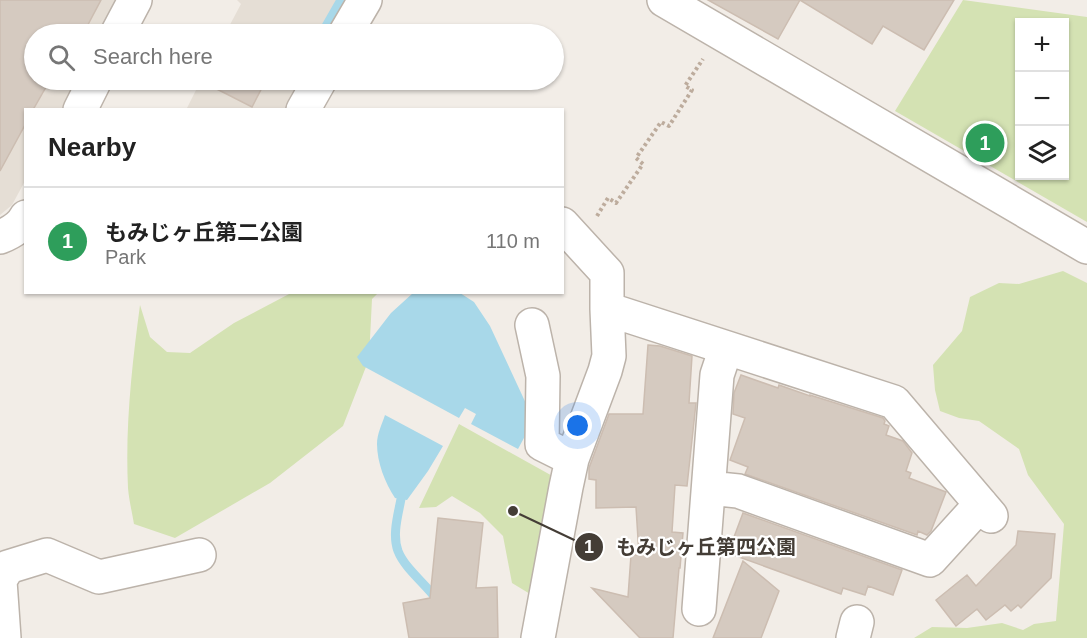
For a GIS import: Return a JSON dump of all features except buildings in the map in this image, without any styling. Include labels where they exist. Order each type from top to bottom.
[{"type":"street","points":[[122,24],[135,0]]},
{"type":"street","points":[[351,24],[364,0]]},
{"type":"street","points":[[664,0],[1087,247]]},
{"type":"street","points":[[81,108],[90,90]]},
{"type":"street","points":[[304,108],[314,90]]},
{"type":"street","points":[[0,237],[9,234],[24,220]]},
{"type":"street","points":[[538,638],[572,459],[609,356],[608,273],[564,226]]},
{"type":"street","points":[[607,309],[894,402],[986,510],[930,560],[738,491],[709,488]]},
{"type":"street","points":[[532,325],[543,376],[542,444],[572,459]]},
{"type":"street","points":[[699,609],[717,375],[726,348]]},
{"type":"street","points":[[4,638],[0,581],[8,567],[47,555],[99,577],[199,555]]},
{"type":"path","points":[[597,217],[608,198],[616,202],[643,164],[636,158],[661,122],[669,126],[692,90],[685,86],[719,33]]},
{"type":"shaded area","points":[[0,0],[123,0],[110,24],[24,24],[24,90],[74,90],[65,108],[24,108],[24,183],[12,205],[0,215]]},
{"type":"shaded area","points":[[237,0],[345,0],[333,24],[230,24],[241,4]]},
{"type":"shaded area","points":[[196,90],[299,90],[289,108],[187,108]]},
{"type":"green space","points":[[963,0],[1087,17],[1087,222],[895,111]]},
{"type":"green space","points":[[1063,271],[1087,283],[1087,638],[914,638],[932,627],[967,628],[1002,623],[1023,630],[1034,624],[1056,621],[1064,524],[1028,475],[1019,449],[979,421],[959,418],[940,411],[933,365],[962,331],[970,297],[999,283],[1019,284]]},
{"type":"green space","points":[[289,294],[377,294],[372,299],[369,359],[343,426],[270,483],[175,538],[134,524],[128,488],[127,442],[140,305],[150,337],[167,352],[190,353],[234,323]]},
{"type":"green space","points":[[459,424],[556,478],[535,597],[512,583],[503,536],[480,513],[452,496],[436,507],[419,508]]},
{"type":"water","points":[[412,294],[462,294],[474,302],[490,326],[529,410],[531,425],[518,449],[471,424],[476,414],[465,408],[459,418],[363,366],[357,357],[391,313]]},
{"type":"water","points":[[385,415],[443,446],[407,500],[395,498],[380,465],[377,440]]},
{"type":"waterway","points":[[327,24],[341,0]]},
{"type":"waterway","points":[[401,499],[396,532],[398,551],[401,558],[437,600]]},
{"type":"place","name":"もみじヶ丘第二公園","points":[[985,143]]},
{"type":"place","name":"もみじヶ丘第四公園","points":[[513,511]]}]
